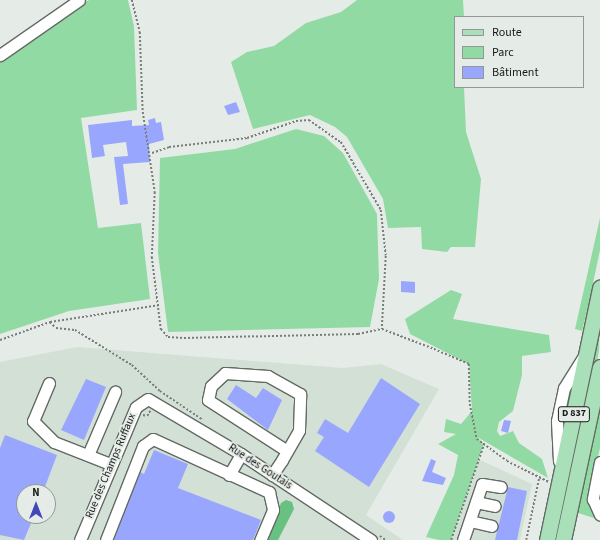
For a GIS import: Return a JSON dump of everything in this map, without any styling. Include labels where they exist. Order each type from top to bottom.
[{"type":"main road","name":"D 837","points":[[547,540],[600,288]]},
{"type":"main road","name":"D 837","points":[[563,540],[600,367]]},
{"type":"street","points":[[0,55],[79,0]]},
{"type":"street","points":[[272,475],[287,451],[300,430],[300,394],[268,376],[225,373],[211,386],[208,400],[287,451]]},
{"type":"street","points":[[49,383],[33,421],[54,442],[110,464]]},
{"type":"street","points":[[88,455],[115,392]]},
{"type":"street","name":"Rue des Goutais","points":[[148,399],[241,454],[371,540]]},
{"type":"street","name":"Rue des Champs Ruffaux","points":[[80,540],[110,464],[136,407],[148,399]]},
{"type":"street","points":[[106,540],[147,441],[161,440],[228,475],[269,492],[273,510],[260,540]]},
{"type":"street","points":[[228,475],[241,454]]},
{"type":"street","points":[[600,462],[593,499],[600,515]]},
{"type":"street","points":[[464,540],[482,484],[501,487]]},
{"type":"street","points":[[476,502],[495,506]]},
{"type":"street","points":[[470,521],[492,526]]},
{"type":"path","points":[[132,0],[140,32],[143,112],[152,153],[155,192],[152,257],[160,305],[161,330],[168,337],[358,334],[382,329],[469,364],[470,404],[477,439],[539,478],[558,483]]},
{"type":"path","points":[[152,153],[169,147],[247,138],[296,121],[308,120],[341,142],[382,210],[386,256],[382,329]]},
{"type":"path","points":[[0,344],[1,340],[50,322],[160,305]]},
{"type":"path","points":[[50,322],[56,328],[75,330],[132,365],[160,391]]},
{"type":"path","points":[[451,540],[484,444]]},
{"type":"path","points":[[526,540],[539,478]]},
{"type":"shaded area","points":[[77,347],[343,368],[381,364],[439,389],[366,515],[403,540],[0,540],[0,362]]},
{"type":"shaded area","points":[[478,459],[532,484],[520,540],[451,540]]},
{"type":"shaded area","points":[[286,500],[292,502],[294,509],[278,540],[268,540],[281,503]]},
{"type":"green space","points":[[89,0],[128,0],[134,26],[137,110],[81,118],[98,228],[141,223],[150,299],[69,311],[0,334],[0,62]]},
{"type":"green space","points":[[357,0],[463,0],[464,16],[454,16],[454,88],[464,88],[466,132],[481,179],[475,247],[451,247],[447,252],[422,249],[421,227],[388,228],[383,199],[347,137],[335,127],[310,115],[253,129],[231,62],[247,52],[274,46],[306,23],[341,12]]},
{"type":"green space","points":[[296,129],[324,136],[343,153],[377,214],[379,279],[370,327],[168,332],[158,253],[160,158],[235,149]]},
{"type":"green space","points":[[600,218],[600,250],[582,331],[575,329]]},
{"type":"green space","points":[[451,290],[462,294],[453,319],[549,335],[551,352],[522,356],[522,375],[513,411],[499,422],[497,431],[500,436],[513,431],[519,443],[542,459],[548,478],[477,437],[484,444],[451,540],[439,540],[426,537],[454,475],[458,455],[438,444],[456,434],[444,432],[446,419],[461,424],[472,411],[469,364],[410,334],[405,319]]},
{"type":"green space","points":[[600,309],[599,351],[558,540],[551,540]]},
{"type":"green space","points":[[600,395],[600,448],[590,490],[590,505],[597,519],[575,512]]},
{"type":"building","points":[[236,102],[240,112],[228,115],[224,106]]},
{"type":"building","points":[[155,118],[156,123],[161,122],[164,140],[149,144],[150,162],[123,164],[128,204],[120,205],[114,157],[128,156],[126,142],[103,145],[105,156],[92,158],[88,125],[132,120],[132,126],[149,125],[148,120]]},
{"type":"building","points":[[401,281],[415,282],[415,293],[401,292]]},
{"type":"building","points":[[381,378],[420,404],[369,487],[315,451],[324,437],[317,433],[325,419],[348,433]]},
{"type":"building","points":[[86,379],[106,387],[84,440],[61,430]]},
{"type":"building","points":[[236,385],[256,398],[263,388],[282,400],[268,430],[227,399]]},
{"type":"building","points":[[504,420],[511,421],[508,433],[501,431]]},
{"type":"building","points":[[5,435],[57,455],[46,484],[16,484],[16,524],[31,524],[24,540],[0,535],[0,448]]},
{"type":"building","points":[[154,450],[188,464],[178,488],[261,520],[253,540],[114,540],[140,472],[144,474]]},
{"type":"building","points":[[431,459],[436,461],[432,472],[446,478],[443,485],[422,481]]},
{"type":"building","points":[[508,487],[527,491],[517,540],[495,540]]},
{"type":"building","points":[[387,511],[391,511],[395,517],[391,523],[387,523],[383,519],[383,515]]}]
